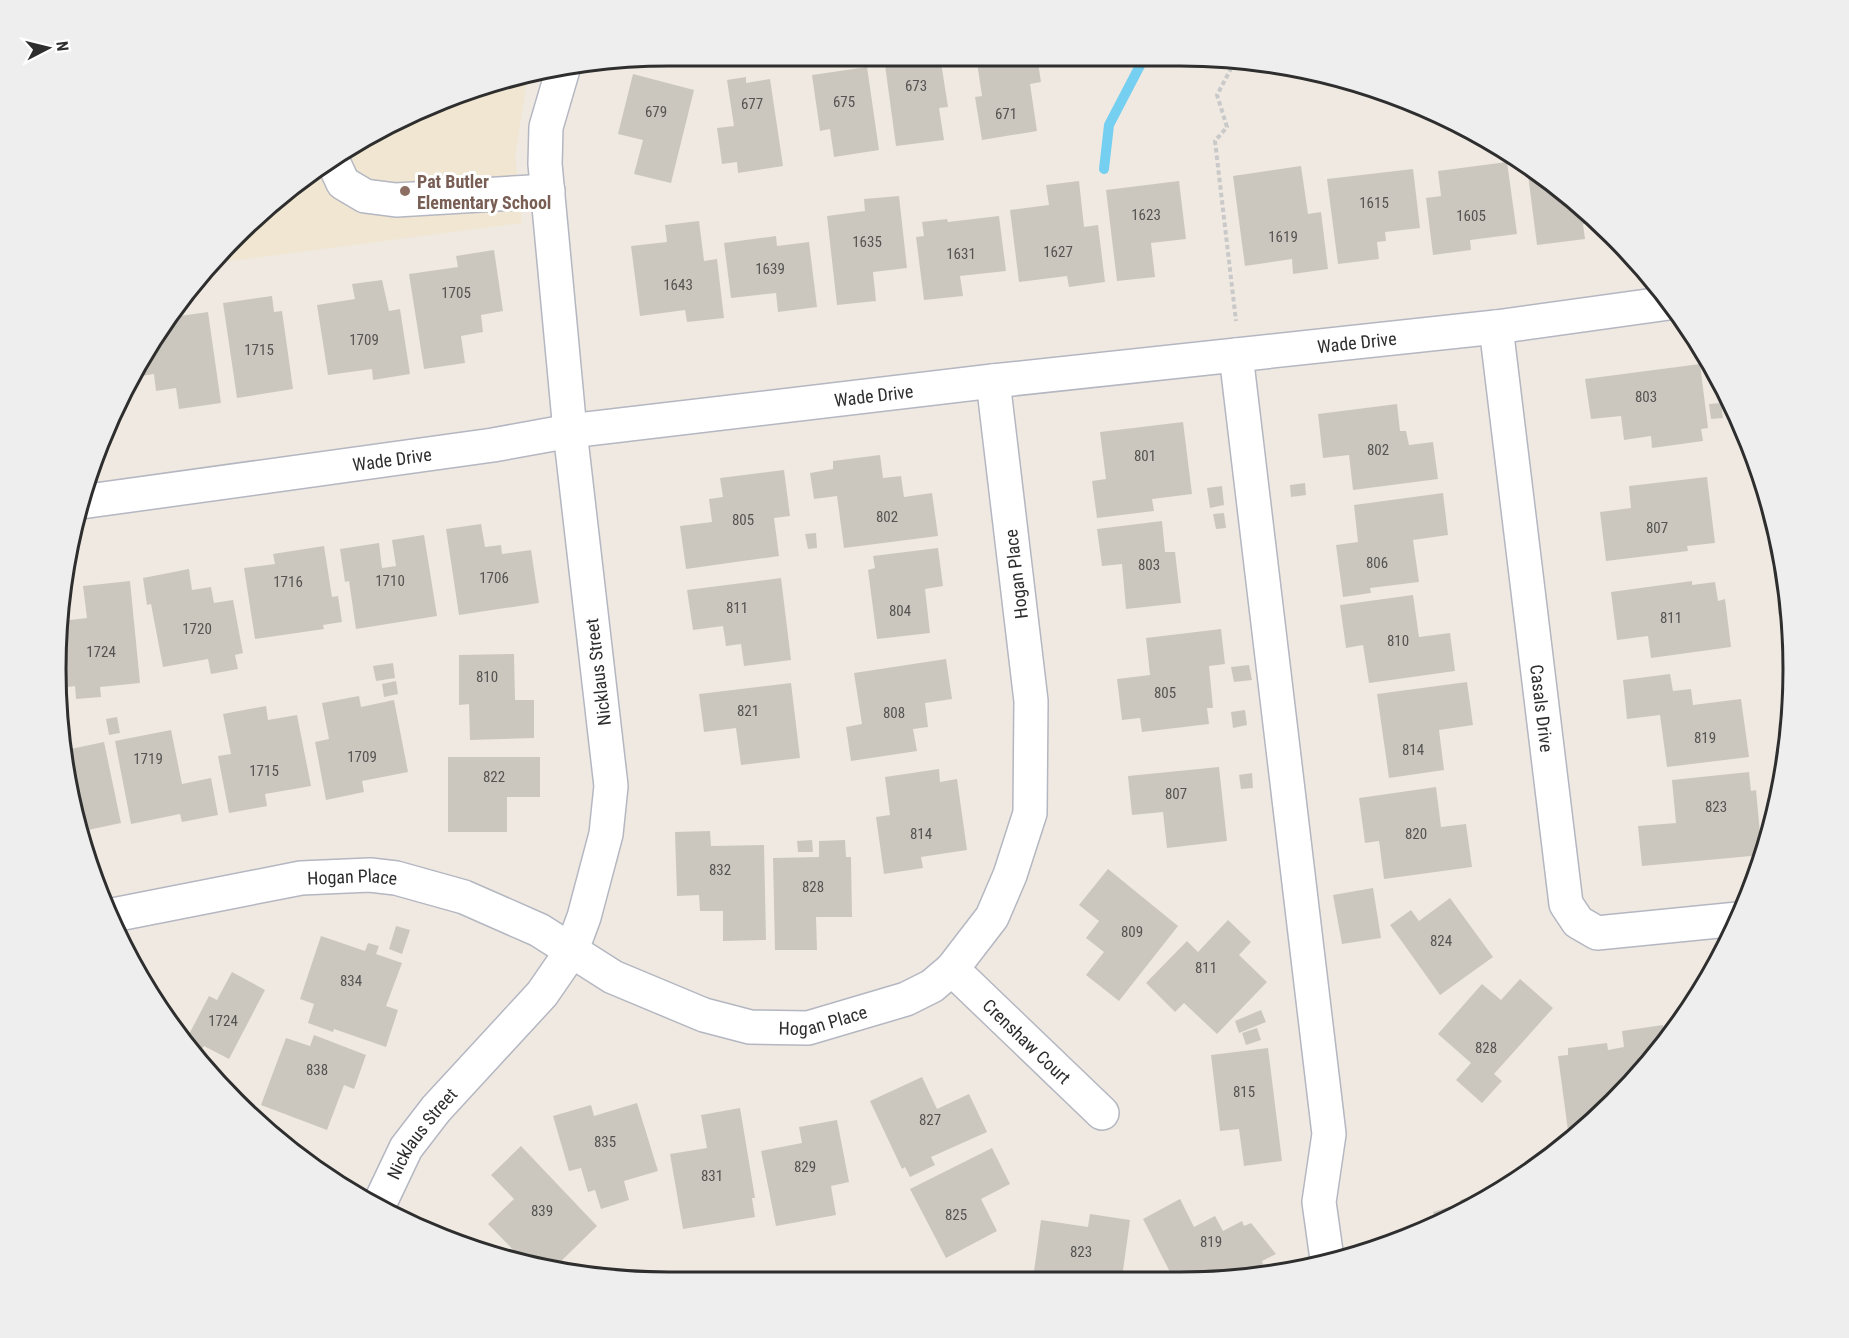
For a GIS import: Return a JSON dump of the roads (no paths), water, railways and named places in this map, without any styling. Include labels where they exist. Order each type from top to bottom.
[{"type":"street","name":"Nicklaus Street","points":[[382,1199],[406,1148],[436,1109],[542,994],[571,952],[584,917],[606,834],[611,786],[570,431],[545,164],[546,127],[561,76]]},
{"type":"street","points":[[336,167],[343,183],[365,196],[396,200],[548,192]]},
{"type":"street","name":"Wade Drive","points":[[91,501],[493,445],[570,431],[993,381],[1496,327],[1660,304]]},
{"type":"street","name":"Casals Drive","points":[[1496,327],[1566,904],[1578,922],[1597,933],[1728,920]]},
{"type":"street","points":[[1236,355],[1329,1134],[1319,1202],[1326,1253]]},
{"type":"street","name":"Hogan Place","points":[[118,914],[301,878],[370,875],[396,878],[464,897],[539,930],[613,977],[704,1015],[750,1027],[808,1028],[906,999],[932,986],[952,969],[992,917],[1010,875],[1030,813],[1031,701],[993,381]]},
{"type":"street","name":"Crenshaw Court","points":[[952,969],[1102,1113]]},
{"type":"waterway","points":[[1104,169],[1109,125],[1140,66]]},
{"type":"place","name":"Pat Butler Elementary School","points":[[405,191]]}]
